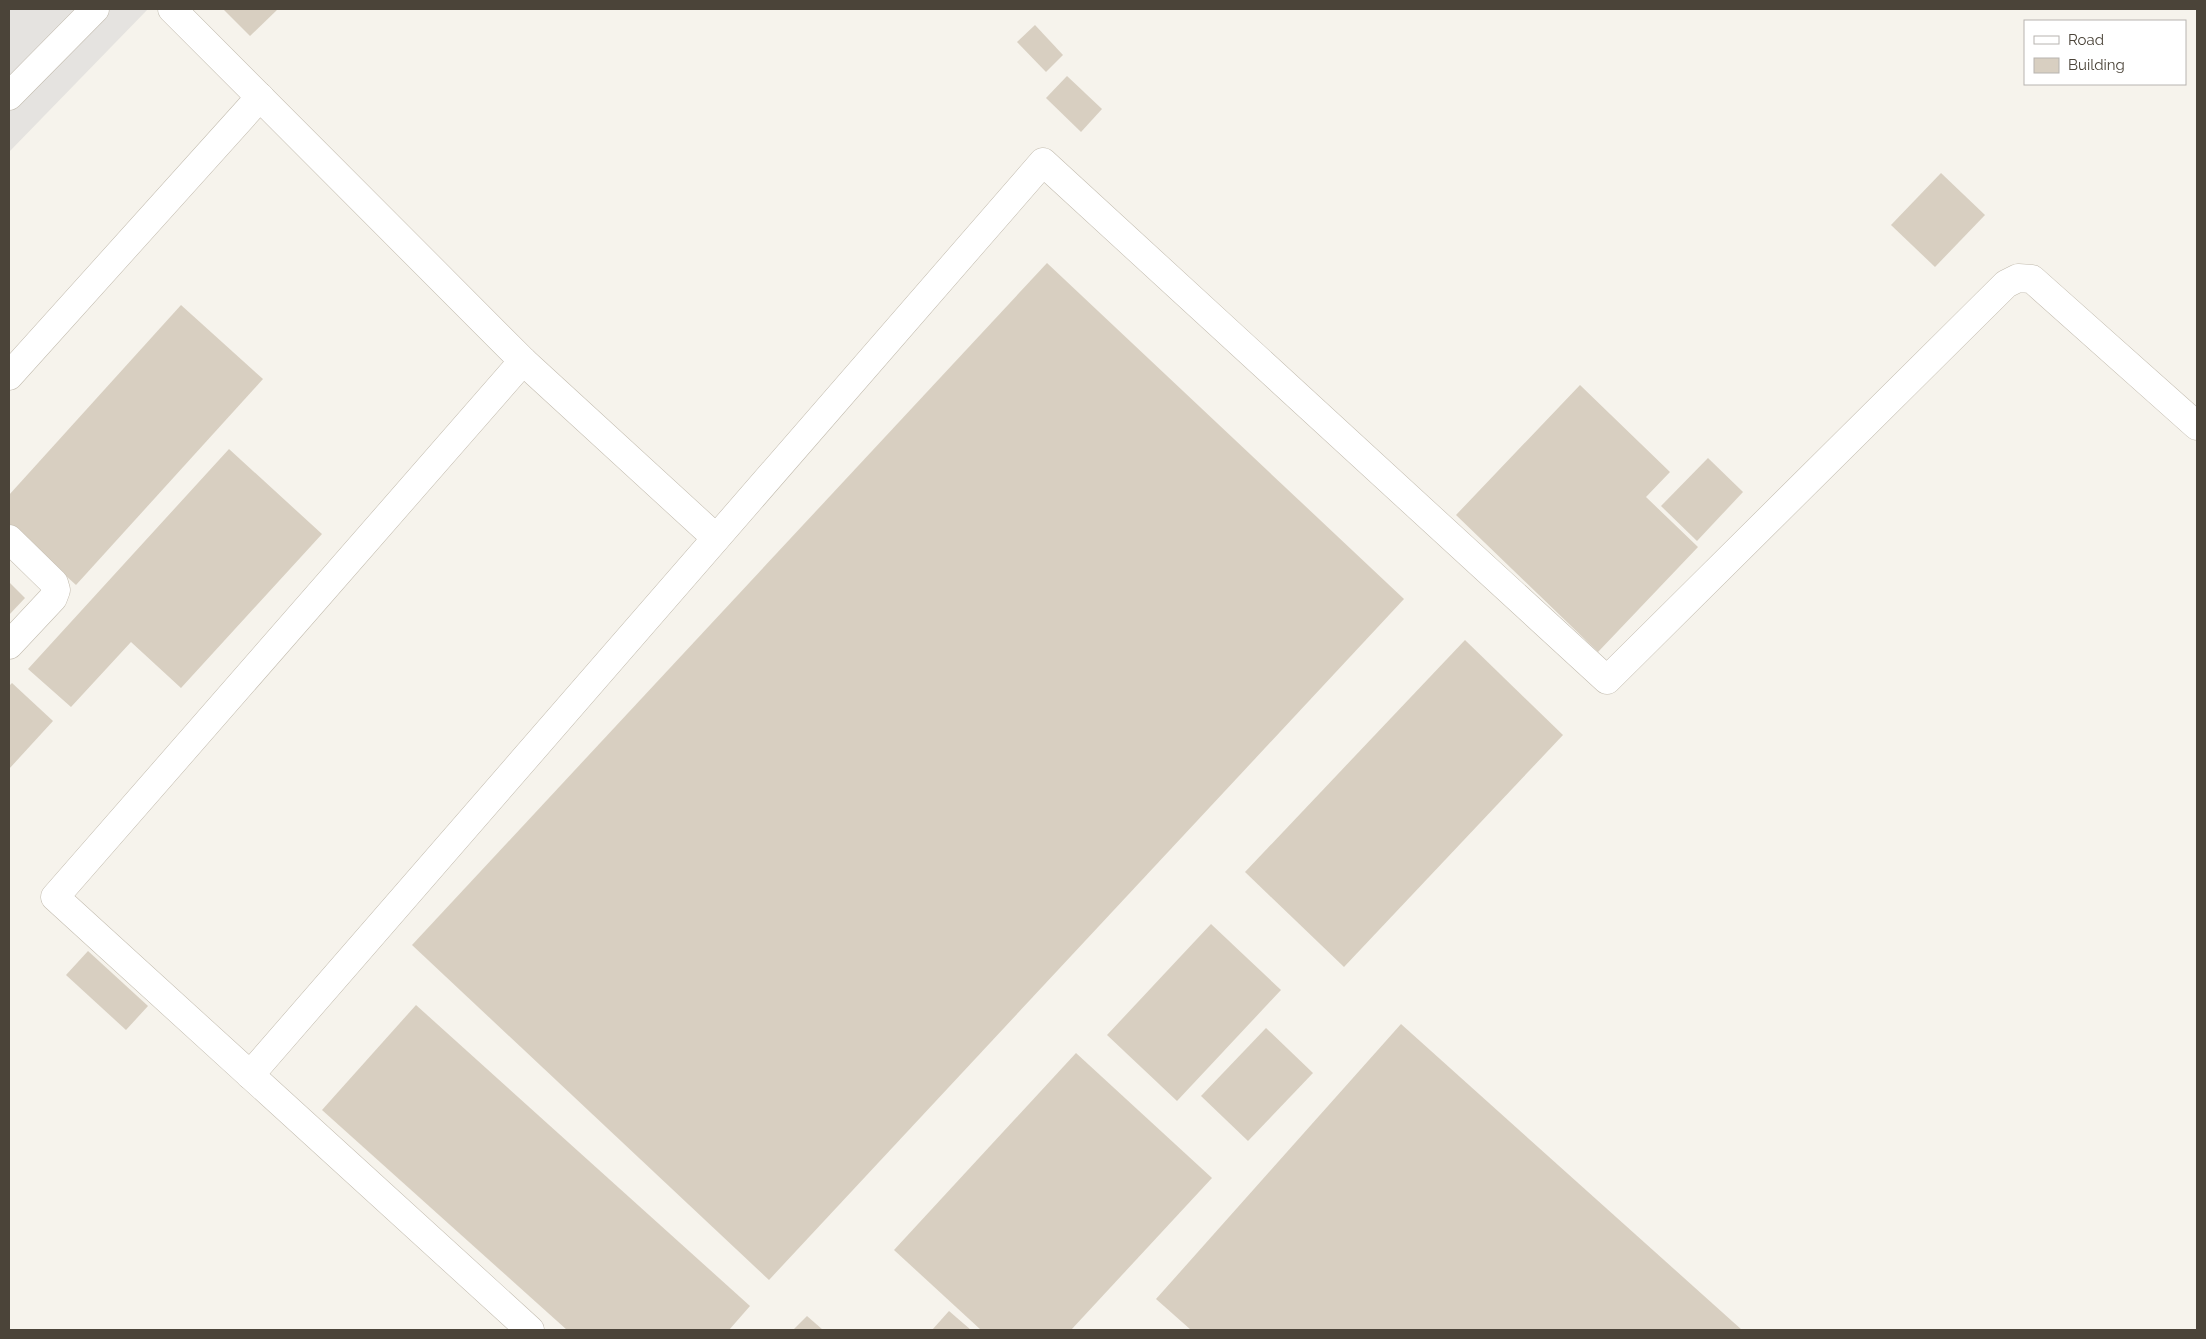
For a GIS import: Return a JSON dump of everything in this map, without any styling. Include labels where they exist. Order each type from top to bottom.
[{"type":"lane","points":[[9,96],[95,9]]},
{"type":"lane","points":[[172,9],[523,361],[716,538]]},
{"type":"lane","points":[[9,376],[260,97]]},
{"type":"lane","points":[[250,1075],[1043,162],[1607,680],[2006,284],[2018,278],[2032,279],[2197,426]]},
{"type":"lane","points":[[523,361],[55,897],[530,1330]]},
{"type":"lane","points":[[9,539],[54,583],[56,590],[53,598],[9,645]]},
{"type":"shaded area","points":[[9,9],[148,9],[9,152]]},
{"type":"building","points":[[223,9],[278,9],[250,36]]},
{"type":"building","points":[[1035,25],[1063,55],[1046,72],[1017,42]]},
{"type":"building","points":[[1067,76],[1102,109],[1081,132],[1046,98]]},
{"type":"building","points":[[1941,173],[1985,215],[1935,267],[1891,225]]},
{"type":"building","points":[[1047,263],[1404,599],[769,1280],[412,945]]},
{"type":"building","points":[[181,305],[263,379],[76,585],[9,524],[9,495]]},
{"type":"building","points":[[1580,385],[1670,472],[1646,497],[1698,547],[1598,652],[1456,515]]},
{"type":"building","points":[[229,449],[322,534],[181,688],[131,642],[71,707],[28,669]]},
{"type":"building","points":[[1708,458],[1743,492],[1697,541],[1661,506]]},
{"type":"building","points":[[9,582],[25,598],[9,615]]},
{"type":"building","points":[[1465,640],[1563,735],[1344,967],[1245,872]]},
{"type":"building","points":[[12,683],[53,721],[9,769],[9,686]]},
{"type":"building","points":[[1211,924],[1281,990],[1177,1101],[1107,1035]]},
{"type":"building","points":[[88,951],[148,1006],[126,1030],[66,975]]},
{"type":"building","points":[[416,1005],[750,1306],[729,1330],[567,1330],[322,1110]]},
{"type":"building","points":[[1401,1024],[1742,1330],[1191,1330],[1156,1299]]},
{"type":"building","points":[[1266,1028],[1313,1073],[1248,1141],[1201,1096]]},
{"type":"building","points":[[1076,1053],[1212,1178],[1071,1330],[981,1330],[894,1250]]},
{"type":"building","points":[[949,1311],[971,1330],[932,1330]]},
{"type":"building","points":[[807,1316],[823,1330],[793,1330]]}]
